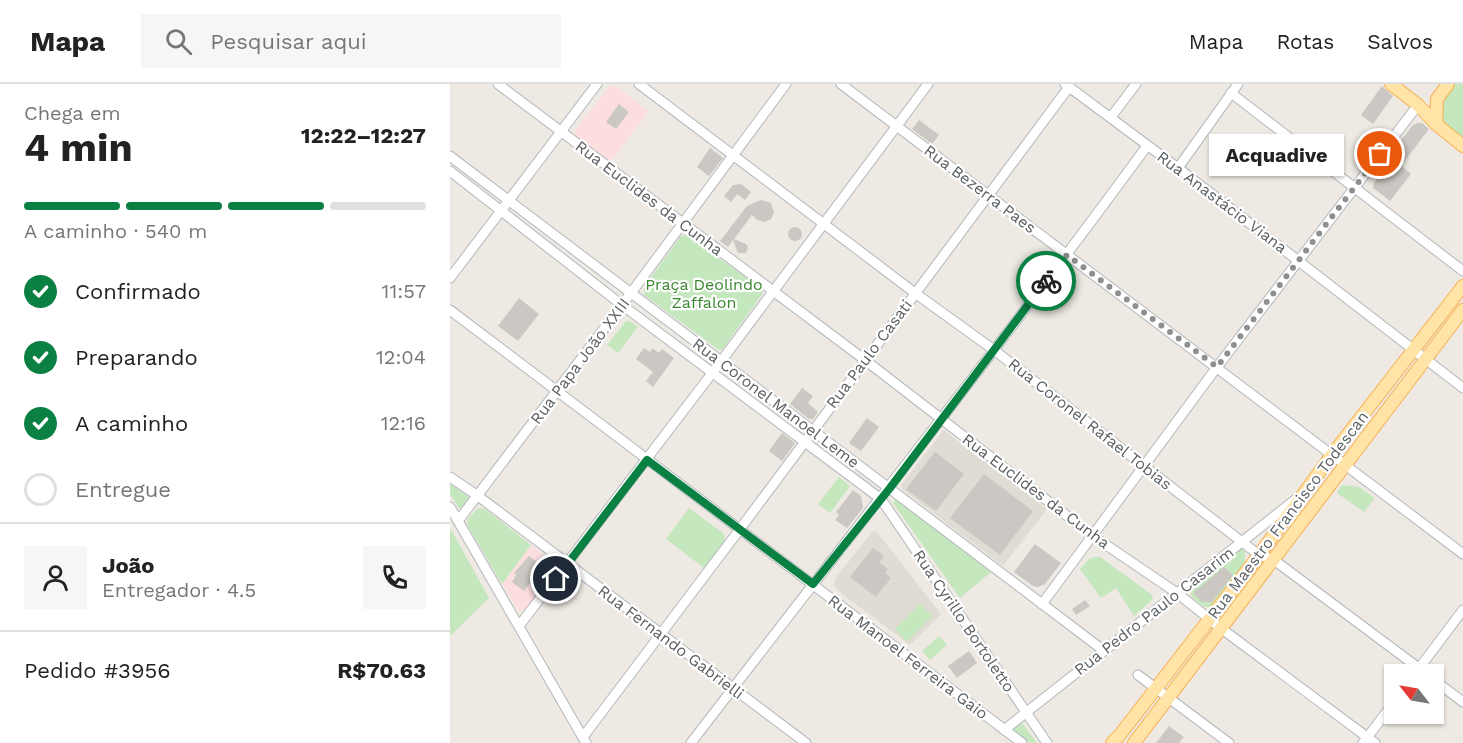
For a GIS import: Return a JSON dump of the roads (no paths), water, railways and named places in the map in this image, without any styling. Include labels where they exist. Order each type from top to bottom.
[{"type":"main road","points":[[1391,84],[1463,146]]},
{"type":"main road","points":[[1436,124],[1436,102],[1448,84]]},
{"type":"main road","points":[[1418,105],[1436,102]]},
{"type":"main road","name":"Rua Maestro Francisco Todescan","points":[[1112,743],[1211,619],[1331,456],[1463,286]]},
{"type":"main road","name":"Rua Maestro Francisco Todescan","points":[[1134,743],[1463,310]]},
{"type":"street","name":"Rua Euclides da Cunha","points":[[498,84],[865,360],[1093,536],[1177,593],[1368,741]]},
{"type":"street","points":[[450,278],[597,84]]},
{"type":"street","name":"Rua Coronel Rafael Tobias","points":[[639,84],[994,350],[1244,541],[1259,555],[1274,560],[1407,664]]},
{"type":"street","name":"Rua Papa João XXIII","points":[[458,521],[786,84]]},
{"type":"street","name":"Rua Bezerra Paes","points":[[841,84],[1463,554]]},
{"type":"street","points":[[519,626],[722,361],[928,84]]},
{"type":"street","points":[[1111,117],[1136,84]]},
{"type":"street","points":[[1178,168],[1238,84]]},
{"type":"street","name":"Rua Anastácio Viana","points":[[1067,86],[1111,117],[1463,387]]},
{"type":"street","name":"Rua Paulo Casati","points":[[585,740],[1067,86]]},
{"type":"street","points":[[1232,93],[1463,271]]},
{"type":"street","points":[[1042,604],[1217,367],[1418,105]]},
{"type":"street","points":[[691,743],[890,488],[1147,146]]},
{"type":"street","name":"Rua Coronel Manoel Leme","points":[[450,156],[1103,650]]},
{"type":"street","name":"Rua Coronel Manoel Leme","points":[[450,171],[622,305],[881,499]]},
{"type":"street","name":"Rua Manoel Ferreira Gaio","points":[[450,309],[1023,743]]},
{"type":"street","name":"Rua Fernando Gabrielli","points":[[450,477],[806,743]]},
{"type":"street","name":"Rua Pedro Paulo Casarim","points":[[1004,730],[1304,493]]},
{"type":"street","name":"Rua Cyrillo Bortoletto","points":[[881,499],[1047,743]]},
{"type":"street","points":[[450,507],[585,740]]},
{"type":"street","points":[[1423,664],[1463,610]]},
{"type":"street","points":[[1138,675],[1229,743]]},
{"type":"street","points":[[1444,688],[1463,702]]},
{"type":"street","points":[[1368,741],[1384,717]]},
{"type":"place","name":"Acquadive","points":[[1380,154]]},
{"type":"park label","name":"Praça Deolindo Zaffalon","points":[[704,293]]}]
